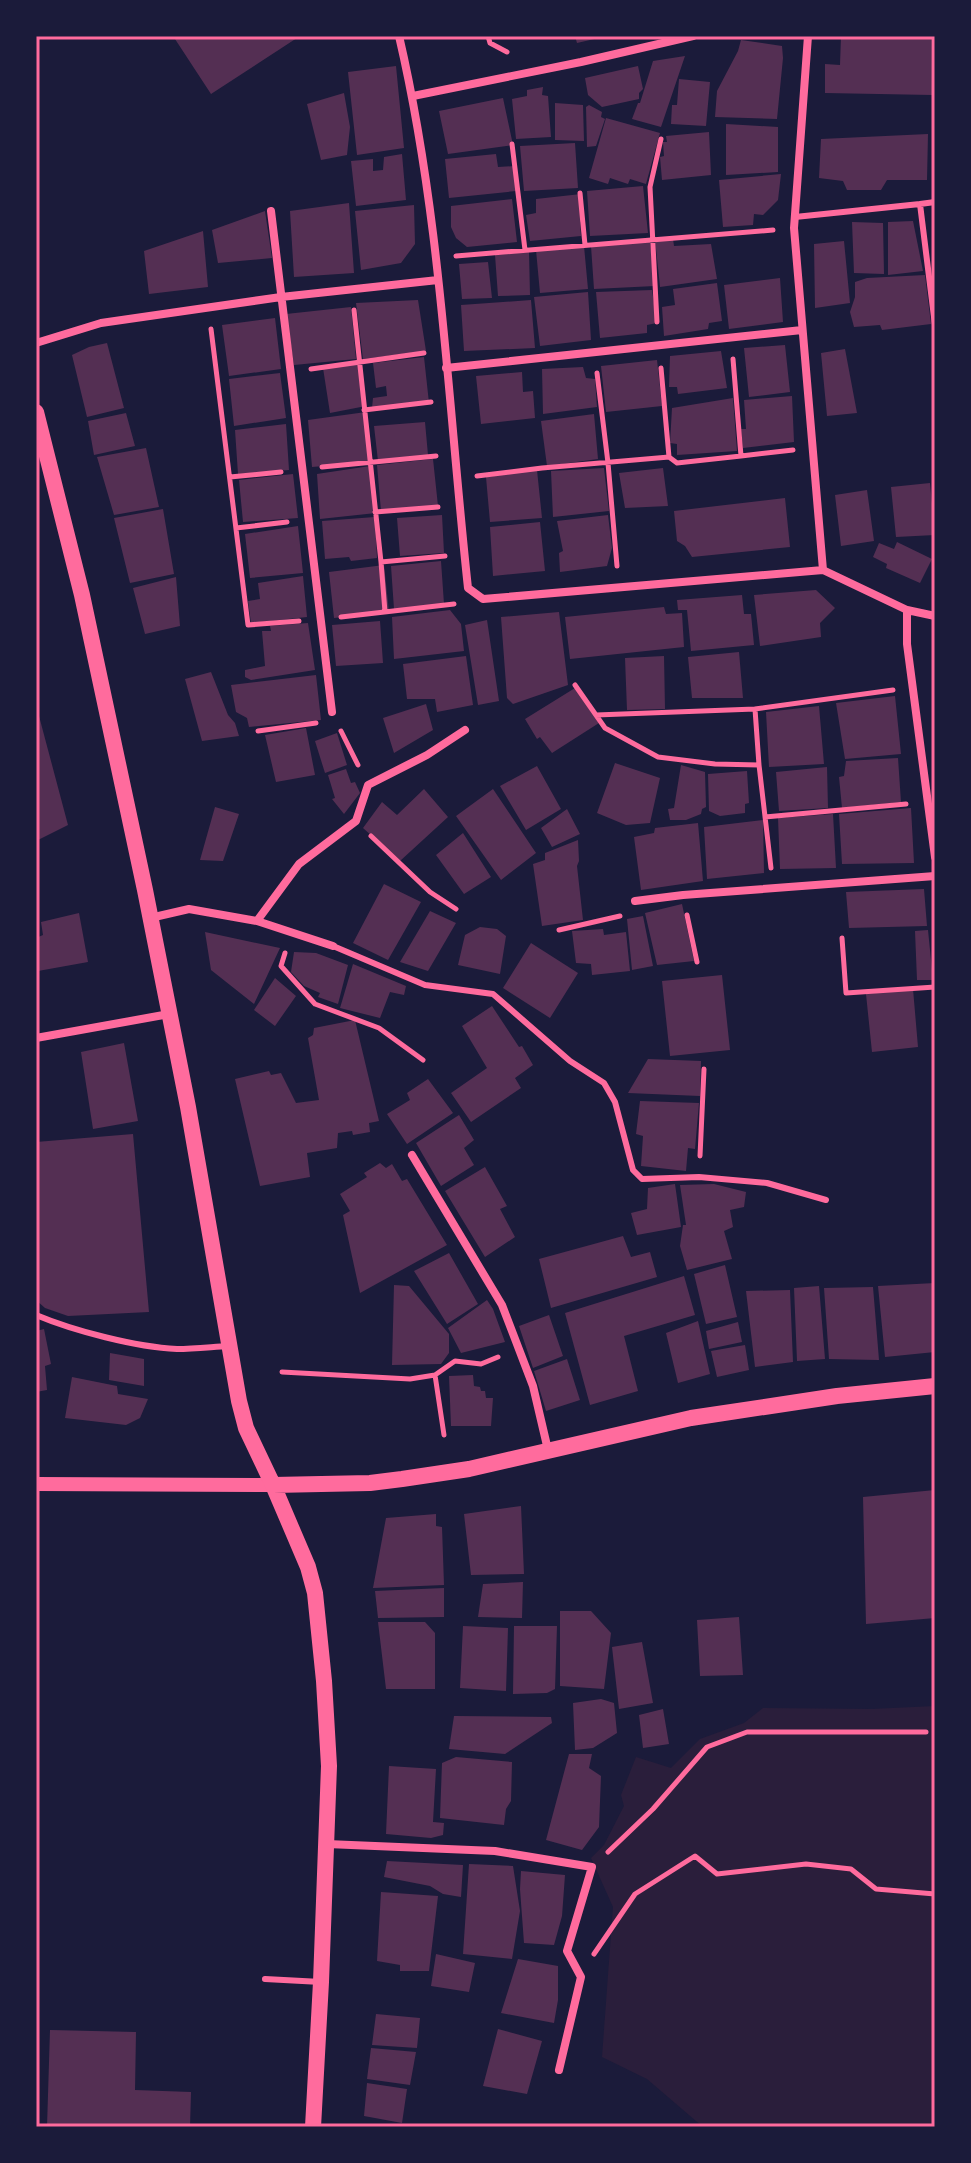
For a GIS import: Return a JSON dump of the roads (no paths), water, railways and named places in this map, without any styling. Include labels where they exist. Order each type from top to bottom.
[{"type":"main road","points":[[36,412],[82,595],[150,918],[188,1107],[239,1401],[246,1428],[308,1567],[315,1593],[328,1730],[327,1844],[313,2127]]},
{"type":"main road","points":[[273,1485],[370,1483],[469,1469],[691,1418],[837,1396],[935,1386]]},
{"type":"street","points":[[399,36],[413,96],[438,280],[468,588],[483,599],[823,570],[907,610],[935,616]]},
{"type":"street","points":[[413,96],[693,36]]},
{"type":"street","points":[[808,36],[794,228],[823,570]]},
{"type":"street","points":[[271,211],[334,716]]},
{"type":"street","points":[[36,343],[101,323],[281,297],[438,280]]},
{"type":"street","points":[[446,368],[802,330]]},
{"type":"street","points":[[907,610],[907,644],[935,857]]},
{"type":"street","points":[[257,921],[299,864],[356,821],[368,785],[427,755],[465,730]]},
{"type":"street","points":[[635,901],[935,876]]},
{"type":"street","points":[[150,918],[189,909],[257,921],[333,946]]},
{"type":"street","points":[[36,1038],[169,1014]]},
{"type":"street","points":[[412,1155],[502,1305],[533,1386],[548,1450]]},
{"type":"street","points":[[36,1484],[273,1485]]},
{"type":"street","points":[[327,1844],[495,1851],[592,1867],[567,1951],[581,1977],[559,2070]]},
{"type":"lane","points":[[795,217],[935,202]]},
{"type":"lane","points":[[920,204],[935,325]]},
{"type":"lane","points":[[333,946],[425,985],[493,994],[570,1061],[604,1083],[615,1102],[633,1170],[642,1179],[699,1177],[767,1183],[826,1200]]},
{"type":"lane","points":[[36,1315],[55,1323],[146,1346],[180,1349],[230,1346]]},
{"type":"lane","points":[[265,1979],[321,1982]]}]
